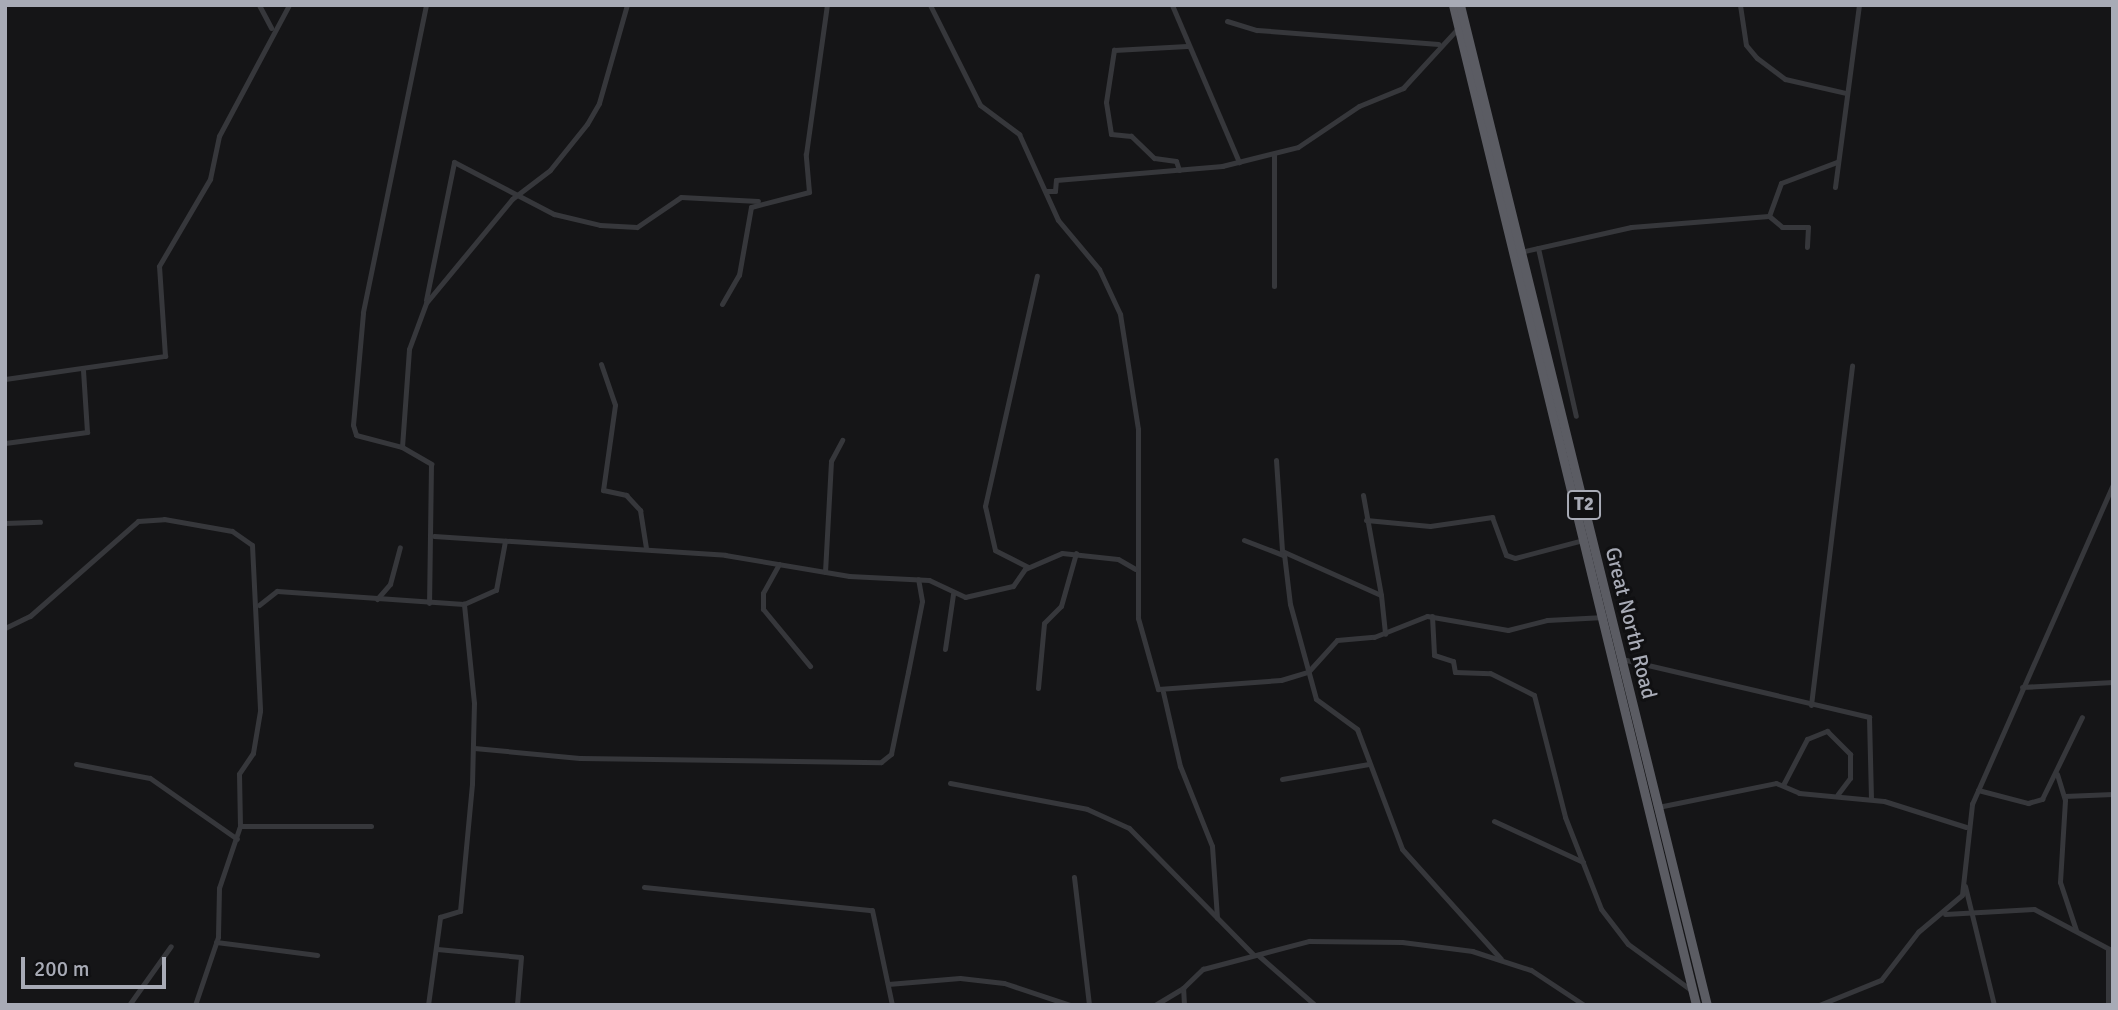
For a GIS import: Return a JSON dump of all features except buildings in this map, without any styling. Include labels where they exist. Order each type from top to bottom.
[{"type":"highway","name":"Great North Road","points":[[1454,5],[1462,26],[1606,616],[1696,1005]]},
{"type":"highway","name":"Great North Road","points":[[1460,5],[1462,26]]},
{"type":"highway","name":"Great North Road","points":[[1517,252],[1583,540],[1622,659],[1707,1005]]},
{"type":"street","points":[[259,5],[271,28]]},
{"type":"street","points":[[5,379],[83,370],[164,356],[159,266],[210,179],[219,136],[255,74],[271,28],[289,5]]},
{"type":"street","points":[[426,5],[363,313],[353,425],[356,435],[402,447],[432,468],[434,536],[429,603]]},
{"type":"street","points":[[426,303],[519,197],[567,152],[600,103],[627,5]]},
{"type":"street","points":[[402,447],[409,349],[426,303],[450,164],[460,162],[554,214],[618,228],[637,227],[681,197],[758,201],[809,192],[806,154],[827,5]]},
{"type":"street","points":[[930,5],[980,106],[1019,134],[1046,191],[1120,314],[1138,429],[1135,569],[1139,626],[1155,686],[1163,691],[1220,680],[1267,683],[1308,672],[1337,640],[1385,634],[1433,616],[1508,630],[1547,620],[1606,616]]},
{"type":"street","points":[[1172,5],[1187,46],[1239,162]]},
{"type":"street","points":[[1740,5],[1746,45],[1757,58],[1785,79],[1846,93]]},
{"type":"street","points":[[1835,187],[1859,5]]},
{"type":"street","points":[[1227,21],[1258,30],[1438,44]]},
{"type":"street","points":[[1046,191],[1055,191],[1056,180],[1179,170],[1274,155],[1400,90],[1438,44],[1462,26]]},
{"type":"street","points":[[1179,170],[1176,162],[1154,158],[1131,136],[1111,134],[1106,102],[1114,50],[1187,46]]},
{"type":"street","points":[[1274,155],[1274,286]]},
{"type":"street","points":[[1769,216],[1781,183],[1837,162]]},
{"type":"street","points":[[722,304],[738,281],[749,212],[758,201]]},
{"type":"street","points":[[1517,252],[1631,227],[1769,216],[1782,227],[1808,227],[1807,247]]},
{"type":"street","points":[[1538,248],[1576,416]]},
{"type":"street","points":[[1028,568],[995,550],[985,506],[1037,276]]},
{"type":"street","points":[[601,364],[615,405],[603,489],[632,499],[643,516],[646,549]]},
{"type":"street","points":[[1811,705],[1852,365]]},
{"type":"street","points":[[5,443],[87,432],[83,370]]},
{"type":"street","points":[[825,572],[831,461],[842,440]]},
{"type":"street","points":[[1276,460],[1284,554],[1308,672],[1320,704],[1357,729],[1402,849],[1502,959],[1584,1005]]},
{"type":"street","points":[[1819,1005],[1873,986],[1959,901],[1964,883],[1966,827],[1978,790],[2113,484]]},
{"type":"street","points":[[1363,495],[1381,595],[1385,634]]},
{"type":"street","points":[[1366,520],[1430,526],[1492,517],[1506,555],[1515,558],[1583,540]]},
{"type":"street","points":[[5,628],[30,616],[118,535],[145,518],[244,536],[256,559],[262,693],[253,753],[239,774],[240,826],[219,888],[216,942],[195,1005]]},
{"type":"street","points":[[5,523],[40,522]]},
{"type":"street","points":[[434,536],[646,549],[825,572],[918,579],[953,594],[1013,586],[1028,568],[1076,553],[1118,559],[1135,569]]},
{"type":"street","points":[[1244,540],[1381,595]]},
{"type":"street","points":[[259,605],[277,591],[464,604],[496,590],[505,541]]},
{"type":"street","points":[[377,600],[390,584],[400,547]]},
{"type":"street","points":[[1038,688],[1044,623],[1061,606],[1076,553]]},
{"type":"street","points":[[779,564],[763,593],[763,609],[810,666]]},
{"type":"street","points":[[474,748],[610,759],[881,762],[891,754],[908,672],[922,601],[918,579]]},
{"type":"street","points":[[945,649],[953,594]]},
{"type":"street","points":[[428,1005],[440,917],[460,911],[474,748],[464,604]]},
{"type":"street","points":[[1433,616],[1434,655],[1453,661],[1455,672],[1490,673],[1534,695],[1583,862],[1616,932],[1693,991]]},
{"type":"street","points":[[1622,659],[1869,717],[1871,798]]},
{"type":"street","points":[[2022,687],[2113,682]]},
{"type":"street","points":[[1163,691],[1180,766],[1212,846],[1217,918]]},
{"type":"street","points":[[1978,790],[2034,803],[2049,793],[2082,717]]},
{"type":"street","points":[[1783,785],[1807,739],[1827,731],[1850,754],[1850,778],[1837,795]]},
{"type":"street","points":[[76,764],[150,778],[237,839]]},
{"type":"street","points":[[1282,779],[1369,764]]},
{"type":"street","points":[[2057,774],[2064,796],[2060,882],[2076,930]]},
{"type":"street","points":[[950,783],[1103,814],[1136,834],[1217,918],[1315,1005]]},
{"type":"street","points":[[1658,807],[1711,801],[1729,788],[1783,785],[1799,793],[1871,798],[1966,827]]},
{"type":"street","points":[[2064,796],[2113,794]]},
{"type":"street","points":[[1494,821],[1583,862]]},
{"type":"street","points":[[240,826],[371,826]]},
{"type":"street","points":[[1074,877],[1089,1005]]},
{"type":"street","points":[[1964,883],[1994,1005]]},
{"type":"street","points":[[644,887],[872,910],[892,1005]]},
{"type":"street","points":[[1943,914],[2026,908],[2076,930],[2111,950],[2108,1005]]},
{"type":"street","points":[[1155,1005],[1183,988],[1203,969],[1309,941],[1402,942],[1502,959]]},
{"type":"street","points":[[216,942],[317,956]]},
{"type":"street","points":[[130,1005],[171,946]]},
{"type":"street","points":[[437,948],[521,957],[517,1005]]},
{"type":"street","points":[[888,984],[960,978],[1004,983],[1070,1005]]},
{"type":"street","points":[[1183,988],[1184,1005]]}]
